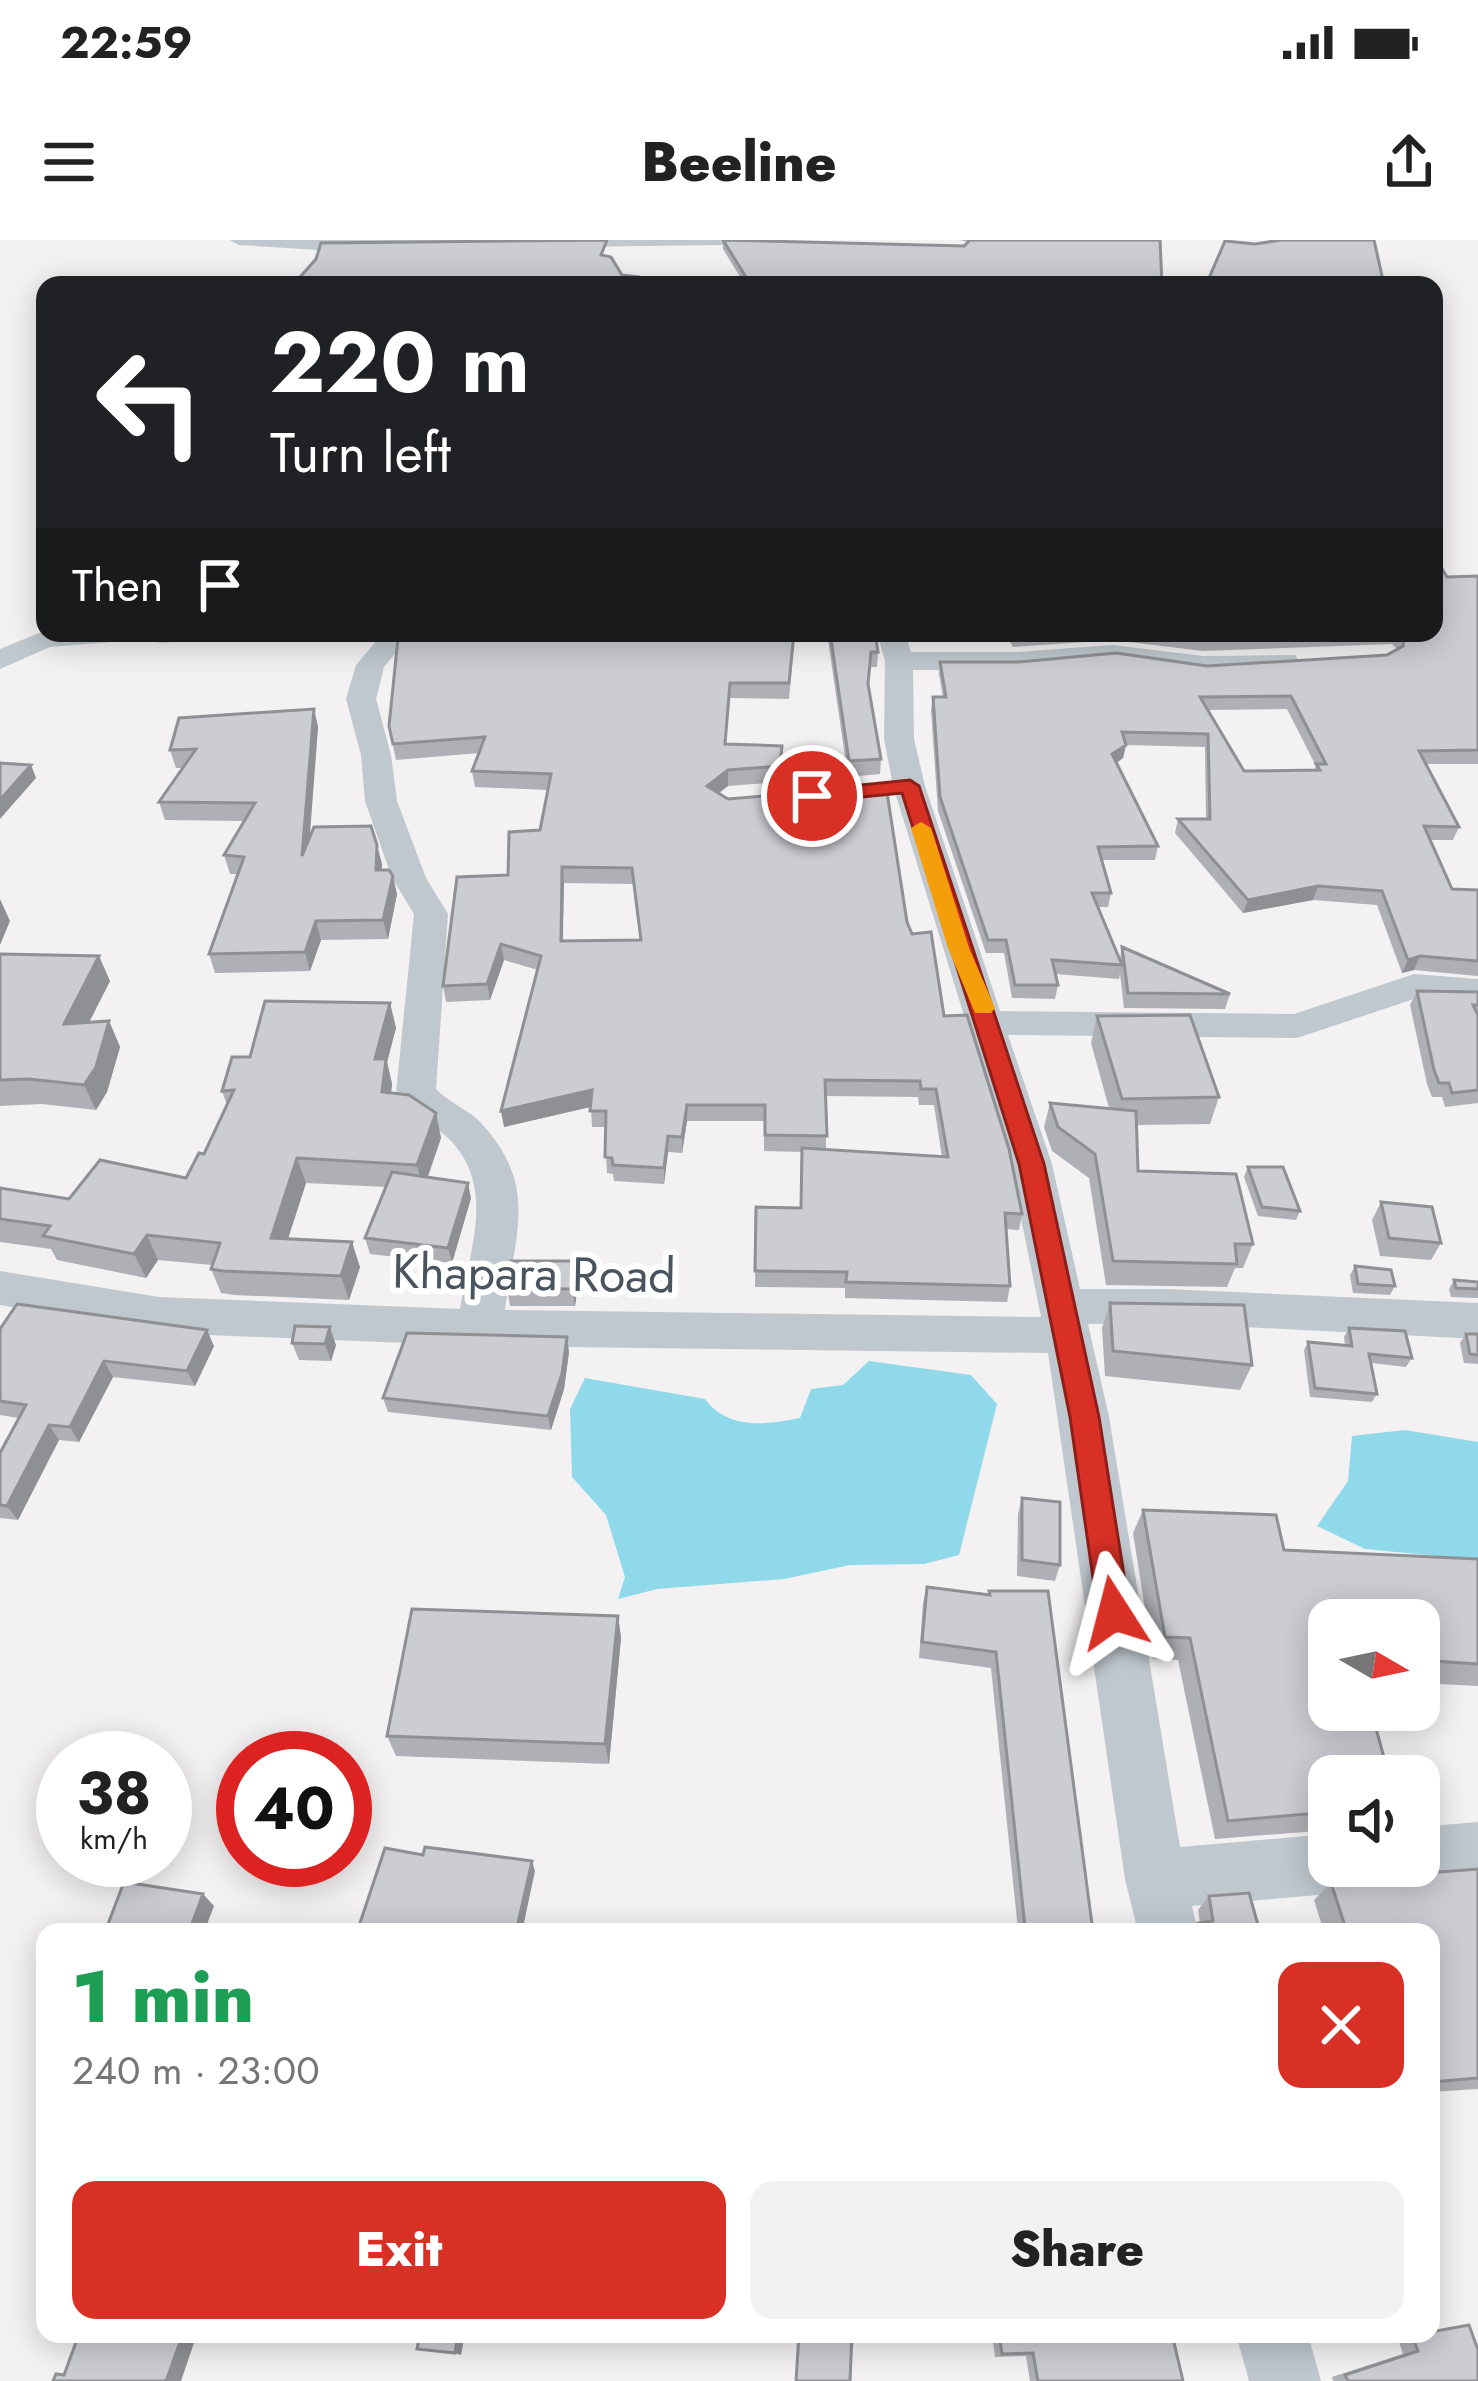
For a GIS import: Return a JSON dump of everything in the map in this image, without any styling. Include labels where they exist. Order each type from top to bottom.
[{"type":"street","points":[[238,240],[622,250],[721,240]]},
{"type":"street","points":[[311,265],[319,245]]},
{"type":"street","points":[[0,660],[38,642]]},
{"type":"street","points":[[390,642],[370,665],[361,699],[376,755],[381,801],[409,878],[431,914],[416,1093],[434,1112],[462,1127],[492,1163],[500,1191],[480,1328]]},
{"type":"street","points":[[1308,1869],[1161,1905],[1065,1321],[1031,1164],[989,1023],[899,787],[895,647],[1017,661],[1113,653],[1203,665],[1310,660]]},
{"type":"street","points":[[989,1023],[1297,1026],[1414,986],[1478,991]]},
{"type":"street","name":"Khapara Road","points":[[0,1288],[159,1316],[480,1328],[1065,1321],[1167,1306],[1478,1321]]},
{"type":"street","points":[[1440,1854],[1478,1851]]},
{"type":"street","points":[[1274,2343],[1285,2381]]},
{"type":"water","points":[[869,1361],[971,1375],[997,1404],[959,1555],[924,1564],[850,1565],[784,1579],[657,1589],[618,1599],[625,1577],[606,1515],[572,1477],[570,1409],[585,1378],[705,1399],[725,1416],[761,1423],[800,1418],[811,1389],[843,1385]]},
{"type":"water","points":[[1405,1430],[1478,1442],[1478,1560],[1365,1549],[1317,1526],[1348,1481],[1352,1436]]},
{"type":"building","points":[[607,240],[601,255],[611,257],[622,275],[630,276],[301,276],[316,259],[321,243]]},
{"type":"building","points":[[723,240],[964,246],[970,240],[1160,240],[1162,276],[745,276]]},
{"type":"building","points":[[1374,240],[1382,276],[1210,276],[1225,241]]},
{"type":"building","points":[[1443,570],[1447,577],[1478,576],[1478,750],[1419,751],[1459,827],[1424,826],[1452,889],[1478,890],[1478,961],[1420,956],[1408,960],[1382,891],[1318,886],[1248,900],[1178,819],[1210,819],[1208,734],[1122,732],[1126,745],[1112,754],[1158,846],[1098,847],[1111,893],[1092,893],[1122,965],[1052,960],[1058,985],[1015,985],[1006,940],[988,940],[940,797],[933,697],[946,697],[940,662],[1019,662],[1116,653],[1207,666],[1387,655],[1404,642],[1443,642]],"holes":[[[1291,696],[1326,764],[1316,764],[1320,770],[1244,771],[1200,697]]]},
{"type":"building","points":[[398,642],[793,642],[789,683],[730,683],[725,744],[782,746],[780,766],[728,770],[707,786],[728,799],[886,786],[907,922],[912,934],[931,932],[944,1016],[967,1015],[1009,1149],[1022,1214],[1005,1213],[1010,1286],[846,1282],[847,1272],[755,1271],[756,1207],[801,1208],[802,1148],[948,1157],[936,1089],[921,1089],[920,1081],[825,1080],[827,1136],[765,1135],[765,1105],[687,1105],[682,1137],[668,1136],[664,1168],[613,1165],[612,1158],[605,1157],[606,1111],[590,1111],[592,1090],[501,1111],[541,956],[501,944],[487,984],[443,986],[457,877],[508,875],[509,832],[540,830],[551,774],[472,771],[485,737],[393,744],[389,726]],"holes":[[[562,867],[632,868],[641,940],[561,941]]]},
{"type":"building","points":[[831,642],[876,642],[868,684],[881,759],[849,761]]},
{"type":"building","points":[[314,709],[302,856],[314,827],[371,826],[377,845],[376,870],[389,870],[393,876],[383,920],[316,921],[305,952],[209,954],[244,857],[224,855],[255,803],[159,802],[196,749],[170,750],[179,718]]},
{"type":"building","points":[[0,763],[31,765],[0,800]]},
{"type":"building","points":[[1122,947],[1230,994],[1128,993]]},
{"type":"building","points":[[0,954],[99,956],[64,1024],[109,1021],[96,1067],[84,1085],[0,1080]]},
{"type":"building","points":[[1417,991],[1478,992],[1478,1005],[1473,1005],[1478,1015],[1478,1090],[1452,1093],[1449,1083],[1439,1083]]},
{"type":"building","points":[[265,1001],[390,1003],[375,1059],[386,1059],[382,1092],[409,1095],[436,1113],[417,1165],[297,1158],[271,1238],[352,1242],[341,1276],[211,1269],[220,1243],[147,1235],[134,1254],[43,1236],[50,1226],[0,1219],[0,1188],[69,1199],[100,1160],[186,1178],[199,1153],[204,1154],[234,1090],[222,1091],[232,1057],[250,1057]]},
{"type":"building","points":[[1190,1015],[1219,1097],[1122,1099],[1097,1016]]},
{"type":"building","points":[[1050,1103],[1136,1111],[1138,1171],[1236,1174],[1253,1244],[1235,1244],[1237,1264],[1113,1261],[1095,1154],[1058,1127]]},
{"type":"building","points":[[1248,1167],[1283,1167],[1300,1211],[1262,1207]]},
{"type":"building","points":[[392,1172],[468,1183],[448,1248],[365,1238]]},
{"type":"building","points":[[1381,1202],[1432,1207],[1441,1243],[1389,1238]]},
{"type":"building","points":[[511,1261],[576,1261],[572,1289],[507,1288]]},
{"type":"building","points":[[1355,1266],[1391,1270],[1395,1286],[1358,1284]]},
{"type":"building","points":[[1454,1280],[1478,1282],[1478,1289],[1456,1288]]},
{"type":"building","points":[[1110,1303],[1244,1305],[1252,1365],[1113,1351]]},
{"type":"building","points":[[17,1304],[207,1330],[187,1371],[104,1361],[70,1427],[49,1425],[7,1506],[0,1505],[0,1453],[26,1405],[0,1401],[0,1329]]},
{"type":"building","points":[[295,1326],[330,1327],[325,1344],[292,1343]]},
{"type":"building","points":[[1349,1328],[1405,1331],[1412,1358],[1369,1354],[1377,1394],[1315,1388],[1308,1342],[1352,1346]]},
{"type":"building","points":[[407,1333],[567,1337],[562,1374],[548,1416],[383,1398]]},
{"type":"building","points":[[1466,1334],[1478,1334],[1478,1355],[1470,1354]]},
{"type":"building","points":[[1022,1498],[1060,1502],[1060,1565],[1022,1560]]},
{"type":"building","points":[[1143,1510],[1276,1515],[1284,1550],[1478,1559],[1478,1664],[1440,1661],[1440,1599],[1308,1599],[1308,1731],[1377,1731],[1383,1755],[1308,1755],[1308,1814],[1228,1821],[1190,1638],[1165,1637]]},
{"type":"building","points":[[927,1587],[990,1595],[989,1591],[1048,1591],[1092,1923],[1025,1923],[996,1652],[922,1642]]},
{"type":"building","points":[[412,1609],[618,1616],[605,1744],[387,1736]]},
{"type":"building","points":[[425,1847],[532,1861],[518,1923],[360,1923],[385,1848],[423,1855]]},
{"type":"building","points":[[1478,1869],[1478,2078],[1440,2081],[1440,1923],[1344,1923],[1332,1887],[1440,1887],[1440,1872]]},
{"type":"building","points":[[122,1887],[157,1887],[203,1894],[192,1923],[108,1923]]},
{"type":"building","points":[[1249,1893],[1257,1923],[1198,1923],[1213,1921],[1209,1896]]},
{"type":"building","points":[[1469,2325],[1478,2350],[1478,2381],[1348,2381],[1345,2375],[1418,2351],[1415,2343],[1440,2343],[1440,2330]]},
{"type":"building","points":[[76,2343],[180,2343],[166,2381],[53,2381],[56,2374],[64,2375]]},
{"type":"building","points":[[418,2343],[457,2343],[455,2353],[417,2349]]},
{"type":"building","points":[[798,2343],[852,2343],[850,2381],[796,2381]]},
{"type":"building","points":[[1000,2343],[1174,2343],[1183,2381],[1038,2381],[1033,2353],[1002,2354]]},
{"type":"slow traffic","points":[[921,828],[958,948],[983,1008]]},
{"type":"route","points":[[812,796],[910,786],[958,948],[989,1023],[1031,1164],[1085,1417],[1114,1613]]}]
